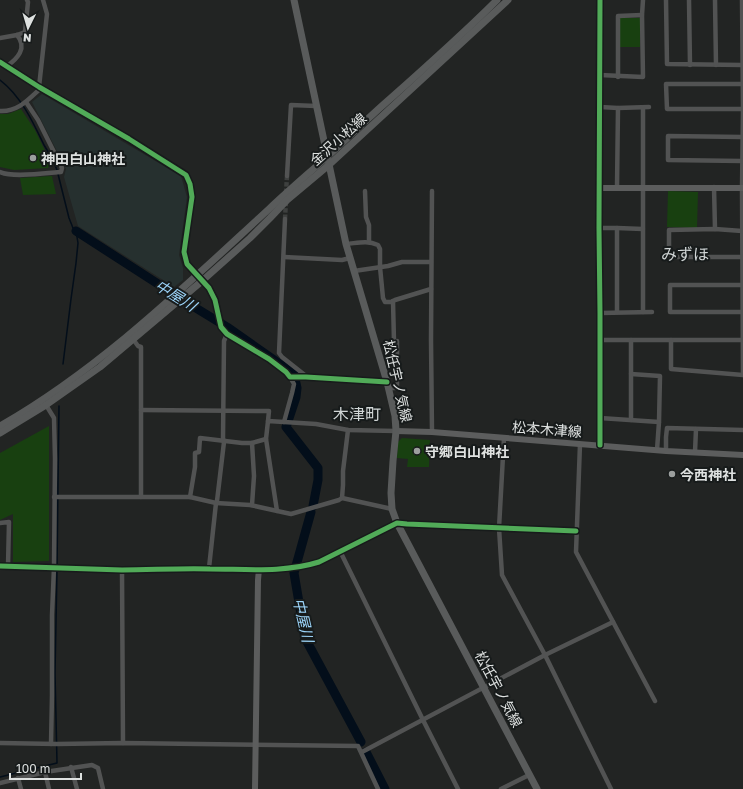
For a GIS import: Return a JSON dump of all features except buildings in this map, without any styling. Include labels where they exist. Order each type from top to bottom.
[{"type":"main road","name":"松任宇ノ気線","points":[[294,0],[346,244],[388,385],[395,416],[396,431],[391,493],[392,509],[397,523],[537,789]]},
{"type":"main road","name":"金沢小松線","points":[[182,294],[196,275],[432,62],[497,0]]},
{"type":"main road","name":"金沢小松線","points":[[182,294],[202,281],[250,238],[287,200],[330,164],[508,0]]},
{"type":"main road","points":[[0,426],[63,386],[182,294]]},
{"type":"main road","points":[[0,433],[46,405],[100,367],[133,339],[173,301]]},
{"type":"street","points":[[0,38],[17,36],[24,32],[27,15],[27,0]]},
{"type":"street","points":[[0,111],[6,112],[19,107],[25,103],[40,87],[47,14],[43,0]]},
{"type":"street","points":[[600,0],[600,445]]},
{"type":"street","points":[[600,75],[644,77],[643,0]]},
{"type":"street","points":[[666,0],[667,64],[742,65]]},
{"type":"street","points":[[689,0],[690,65]]},
{"type":"street","points":[[715,0],[716,65]]},
{"type":"street","points":[[671,340],[671,369],[743,375],[742,0]]},
{"type":"street","points":[[618,77],[618,16],[642,15]]},
{"type":"street","points":[[7,66],[15,60],[21,50],[20,40],[17,36]]},
{"type":"street","points":[[0,62],[186,175],[190,184],[192,197],[184,252],[187,264],[209,288],[215,300],[219,320],[227,334],[269,359],[294,377],[306,376],[388,385],[397,388],[393,301]]},
{"type":"street","points":[[742,84],[666,84],[667,109],[743,110]]},
{"type":"street","points":[[0,172],[17,175],[61,172],[62,168],[38,120],[25,103]]},
{"type":"street","points":[[287,176],[291,105],[316,106]]},
{"type":"street","points":[[600,106],[618,108],[649,107]]},
{"type":"street","points":[[617,187],[618,108]]},
{"type":"street","points":[[643,108],[643,312]]},
{"type":"street","points":[[742,137],[668,136],[668,160],[742,161]]},
{"type":"street","points":[[714,187],[715,229]]},
{"type":"street","points":[[599,188],[742,188]]},
{"type":"street","points":[[365,191],[369,242]]},
{"type":"street","points":[[432,191],[432,432]]},
{"type":"street","points":[[285,218],[279,352],[282,357],[306,376]]},
{"type":"street","points":[[599,228],[643,229]]},
{"type":"street","points":[[617,228],[617,312]]},
{"type":"street","points":[[742,231],[715,229],[669,230],[669,257],[742,258]]},
{"type":"street","points":[[346,244],[369,242],[378,245],[380,249],[380,267],[383,298],[385,302],[391,302],[431,289]]},
{"type":"street","points":[[284,257],[342,260],[350,258]]},
{"type":"street","points":[[354,270],[388,266],[407,261],[431,262]]},
{"type":"street","points":[[742,312],[670,312],[670,285],[743,285]]},
{"type":"street","points":[[600,313],[652,312]]},
{"type":"street","points":[[209,568],[224,442],[224,341],[227,334]]},
{"type":"street","points":[[133,339],[138,346],[141,347],[141,497]]},
{"type":"street","points":[[599,340],[742,340]]},
{"type":"street","points":[[631,340],[631,420]]},
{"type":"street","points":[[631,374],[660,376],[657,450]]},
{"type":"street","points":[[287,422],[294,377]]},
{"type":"street","points":[[46,405],[54,418],[57,496],[56,567],[52,615],[52,695],[54,744]]},
{"type":"street","points":[[141,410],[269,411],[266,439],[277,511]]},
{"type":"street","points":[[600,418],[659,422]]},
{"type":"street","points":[[268,421],[316,424],[348,430],[396,431]]},
{"type":"street","points":[[666,451],[667,428],[743,430]]},
{"type":"street","points":[[695,452],[696,429]]},
{"type":"street","points":[[342,498],[343,471],[348,430]]},
{"type":"street","name":"松本木津線","points":[[396,431],[432,432],[666,451],[743,455]]},
{"type":"street","points":[[190,497],[195,467],[195,453],[199,452],[200,438],[242,443],[252,443],[266,439]]},
{"type":"street","points":[[504,438],[499,528],[502,575],[545,655],[611,789]]},
{"type":"street","points":[[252,443],[254,476],[252,505]]},
{"type":"street","points":[[580,444],[576,552],[655,701]]},
{"type":"street","points":[[57,496],[190,497],[216,503],[252,505],[291,514],[342,498],[392,509]]},
{"type":"street","points":[[0,524],[9,522],[8,566]]},
{"type":"street","points":[[0,566],[122,570],[295,568],[319,562],[397,523],[576,531]]},
{"type":"street","points":[[340,551],[458,789]]},
{"type":"street","points":[[255,789],[259,569]]},
{"type":"street","points":[[122,570],[122,743]]},
{"type":"street","points":[[362,752],[545,655],[613,622]]},
{"type":"street","points":[[0,743],[358,746],[378,789]]},
{"type":"street","points":[[0,783],[45,772],[92,765],[98,768],[103,789]]},
{"type":"street","points":[[71,767],[77,789]]},
{"type":"street","points":[[45,772],[49,789]]},
{"type":"street","points":[[501,789],[530,775]]},
{"type":"street","points":[[18,778],[21,789]]},
{"type":"shaded area","points":[[42,94],[181,176],[187,197],[179,255],[183,268],[183,280],[174,287],[78,226],[64,177],[66,169],[32,102]]},
{"type":"green space","points":[[620,18],[640,18],[640,47],[620,47]]},
{"type":"green space","points":[[21,109],[35,130],[51,163],[48,168],[14,170],[0,167],[0,114],[8,114]]},
{"type":"green space","points":[[52,176],[56,194],[23,195],[20,178]]},
{"type":"green space","points":[[668,191],[698,192],[697,228],[667,227]]},
{"type":"green space","points":[[49,426],[49,561],[13,562],[13,514],[0,520],[0,453]]},
{"type":"green space","points":[[402,438],[430,440],[429,467],[407,467],[408,459],[397,458],[398,442]]},
{"type":"waterway","points":[[0,80],[14,94],[26,110],[57,170]]},
{"type":"waterway","points":[[58,174],[69,218],[73,228],[76,231],[78,243],[63,364]]},
{"type":"waterway","name":"中屋川","points":[[76,231],[227,327],[294,374],[297,388],[296,397],[286,427],[318,468],[318,480],[313,506]]},
{"type":"waterway","points":[[57,567],[59,406]]},
{"type":"waterway","name":"中屋川","points":[[311,512],[294,573],[305,638],[361,742]]},
{"type":"waterway","points":[[0,777],[57,763],[55,673],[57,570]]},
{"type":"waterway","name":"中屋川","points":[[366,752],[385,789]]},
{"type":"tunnel","points":[[286,193],[287,176]]},
{"type":"tunnel","points":[[285,219],[286,200]]},
{"type":"cycle path","points":[[600,0],[600,445]]},
{"type":"cycle path","points":[[0,62],[186,175],[190,184],[192,197],[184,252],[187,264],[209,288],[215,300],[221,327],[227,334],[269,359],[290,377],[387,382]]},
{"type":"cycle path","points":[[0,566],[122,570],[279,569],[292,568],[319,562],[397,523],[576,531]]},
{"type":"place","name":"神田白山神社","points":[[33,158]]},
{"type":"place","name":"守郷白山神社","points":[[417,451]]},
{"type":"place","name":"今西神社","points":[[672,474]]},
{"type":"district","name":"みずほ","points":[[685,254]]},
{"type":"district","name":"木津町","points":[[357,414]]}]
